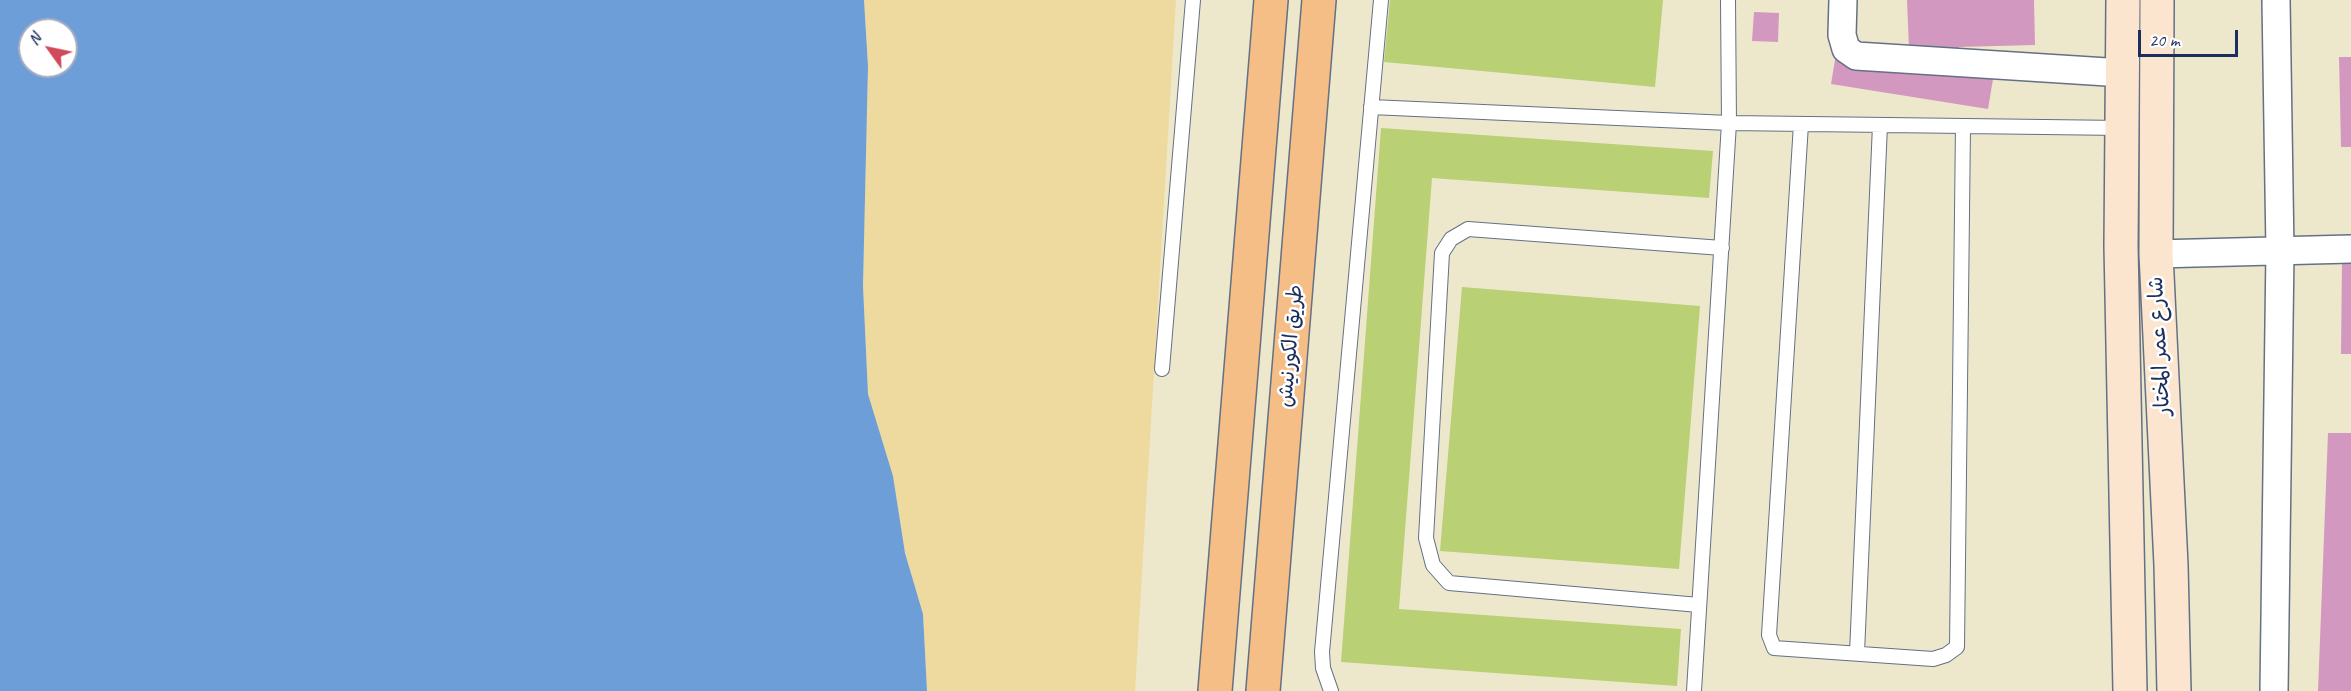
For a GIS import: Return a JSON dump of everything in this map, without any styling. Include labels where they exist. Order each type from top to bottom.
[{"type":"highway","points":[[1215,691],[1271,0]]},
{"type":"highway","name":"طريق الكورنيش","points":[[1263,691],[1319,0]]},
{"type":"main road","name":"شارع عمر المختار","points":[[2123,0],[2121,246],[2130,691]]},
{"type":"main road","name":"شارع عمر المختار","points":[[2157,0],[2156,254],[2174,691]]},
{"type":"street","points":[[1843,0],[1842,35],[1846,49],[1856,56],[2123,73]]},
{"type":"street","points":[[2274,691],[2280,251],[2276,0]]},
{"type":"street","points":[[2156,254],[2351,249]]},
{"type":"lane","points":[[1162,369],[1193,0]]},
{"type":"lane","points":[[1331,691],[1323,668],[1322,652],[1381,0]]},
{"type":"lane","points":[[1694,691],[1729,123],[1728,0]]},
{"type":"lane","points":[[1371,108],[1729,123],[2122,128]]},
{"type":"lane","points":[[1801,124],[1769,635],[1774,648],[1933,659],[1946,655],[1957,647],[1963,126]]},
{"type":"lane","points":[[1857,653],[1880,125]]},
{"type":"lane","points":[[1700,605],[1449,583],[1433,565],[1426,538],[1442,253],[1451,239],[1468,229],[1722,248]]},
{"type":"green space","points":[[1390,0],[1663,0],[1655,87],[1384,62]]},
{"type":"green space","points":[[1381,128],[1713,151],[1709,198],[1432,178],[1399,609],[1681,629],[1677,686],[1341,662]]},
{"type":"green space","points":[[1462,287],[1700,306],[1679,569],[1440,551]]},
{"type":"sand","points":[[864,0],[1176,0],[1135,691],[927,691],[923,614],[905,553],[893,476],[868,394],[863,286],[868,66]]},
{"type":"water","points":[[0,0],[864,0],[868,66],[863,286],[868,394],[893,476],[905,553],[923,614],[927,691],[0,691]]},
{"type":"building","points":[[1907,0],[2034,0],[2035,45],[1959,47],[1956,56],[1909,49]]},
{"type":"building","points":[[1754,12],[1779,13],[1778,42],[1752,41]]},
{"type":"building","points":[[1836,54],[1993,79],[1988,109],[1831,84]]},
{"type":"building","points":[[2339,57],[2351,57],[2351,147],[2341,147]]},
{"type":"building","points":[[2342,260],[2351,260],[2351,354],[2341,354]]},
{"type":"building","points":[[2328,433],[2351,433],[2351,691],[2318,691]]}]
